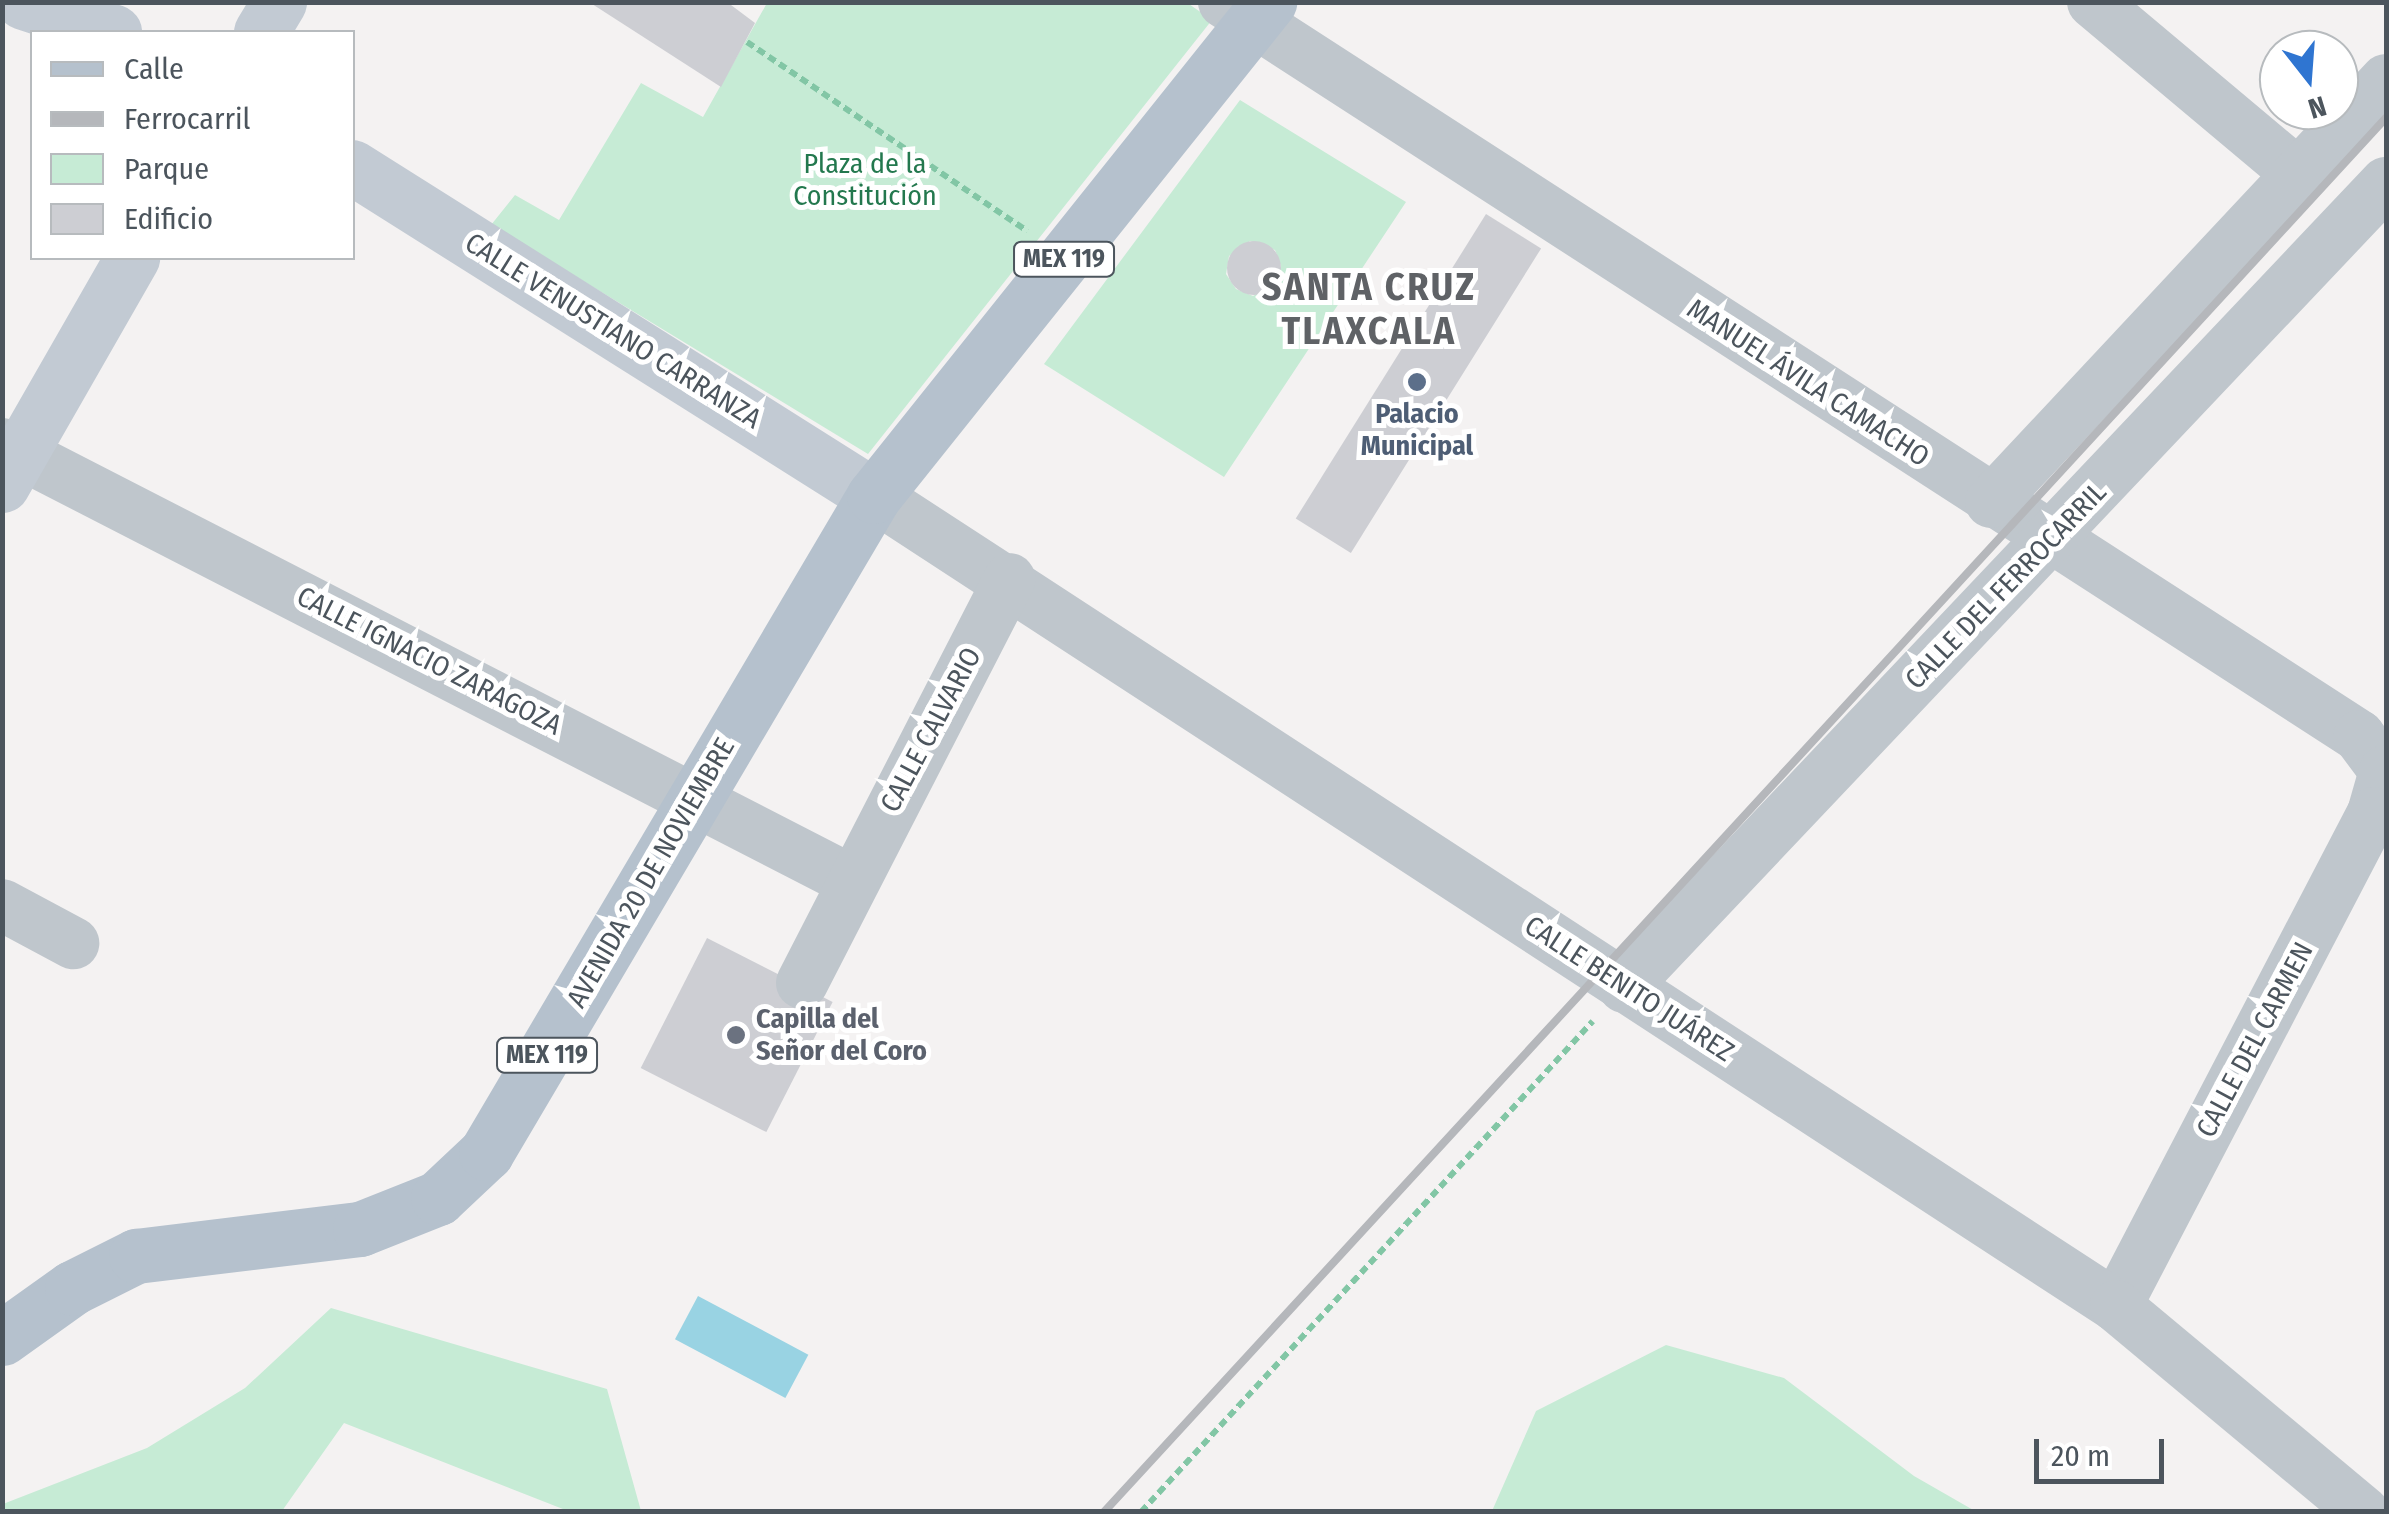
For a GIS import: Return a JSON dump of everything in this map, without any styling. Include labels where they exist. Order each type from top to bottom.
[{"type":"main road","points":[[23,2],[108,30]]},
{"type":"main road","points":[[262,30],[279,2]]},
{"type":"main road","name":"MEX 119","points":[[874,496],[1065,257],[1249,9]]},
{"type":"main road","name":"CALLE VENUSTIANO CARRANZA","points":[[355,169],[874,496]]},
{"type":"main road","points":[[9,461],[131,260]]},
{"type":"main road","name":"AVENIDA 20 DE NOVIEMBRE","points":[[2,1338],[72,1288],[136,1256],[360,1229],[438,1198],[486,1153],[537,1074],[693,796],[874,496]]},
{"type":"street","points":[[2093,2],[2298,174]]},
{"type":"street","name":"MANUEL ÁVILA CAMACHO","points":[[1249,9],[1991,502],[2359,736],[2385,771]]},
{"type":"street","points":[[1991,502],[2386,80]]},
{"type":"street","name":"CALLE DEL FERROCARRIL","points":[[1624,987],[2386,183]]},
{"type":"street","name":"CALLE IGNACIO ZARAGOZA","points":[[9,461],[693,796],[852,881]]},
{"type":"street","name":"CALLE BENITO JUÁREZ","points":[[874,496],[1010,579],[1624,987],[2116,1306],[2363,1512]]},
{"type":"street","name":"CALLE CALVARIO","points":[[802,983],[1010,579]]},
{"type":"street","name":"CALLE DEL CARMEN","points":[[2116,1306],[2373,813],[2385,771]]},
{"type":"street","points":[[2,905],[72,943]]},
{"type":"path","points":[[747,42],[1065,257]]},
{"type":"path","points":[[1141,1512],[1624,987]]},
{"type":"green space","name":"Plaza de la Constitución","points":[[1186,2],[1212,20],[868,454],[491,225],[515,195],[559,220],[641,83],[703,117],[767,3]]},
{"type":"green space","points":[[1240,100],[1406,202],[1224,477],[1044,364]],"holes":[[[1250,241],[1275,250],[1281,266],[1276,284],[1253,296],[1236,289],[1226,274],[1229,256]]]},
{"type":"green space","points":[[331,1308],[607,1389],[641,1511],[568,1511],[344,1423],[282,1511],[3,1511],[3,1504],[147,1448],[245,1388]]},
{"type":"green space","points":[[1666,1345],[1784,1378],[1914,1476],[1975,1511],[1492,1511],[1536,1411]]},
{"type":"water","points":[[698,1296],[808,1355],[785,1398],[675,1339]]},
{"type":"building","points":[[589,2],[727,2],[755,23],[721,87]]},
{"type":"building","name":"Palacio Municipal","points":[[1486,214],[1541,248],[1351,553],[1296,518]]},
{"type":"building","points":[[1254,241],[1273,249],[1281,268],[1273,287],[1254,295],[1235,287],[1227,268],[1235,249]]},
{"type":"building","name":"Capilla del Señor del Coro","points":[[707,938],[833,1002],[766,1132],[641,1068]]},
{"type":"railway","points":[[1104,1512],[2386,118]]},
{"type":"place","name":"Palacio Municipal","points":[[1417,382]]},
{"type":"place","name":"Capilla del Señor del Coro","points":[[736,1035]]},
{"type":"district","name":"SANTA CRUZ TLAXCALA","points":[[1369,310]]}]
